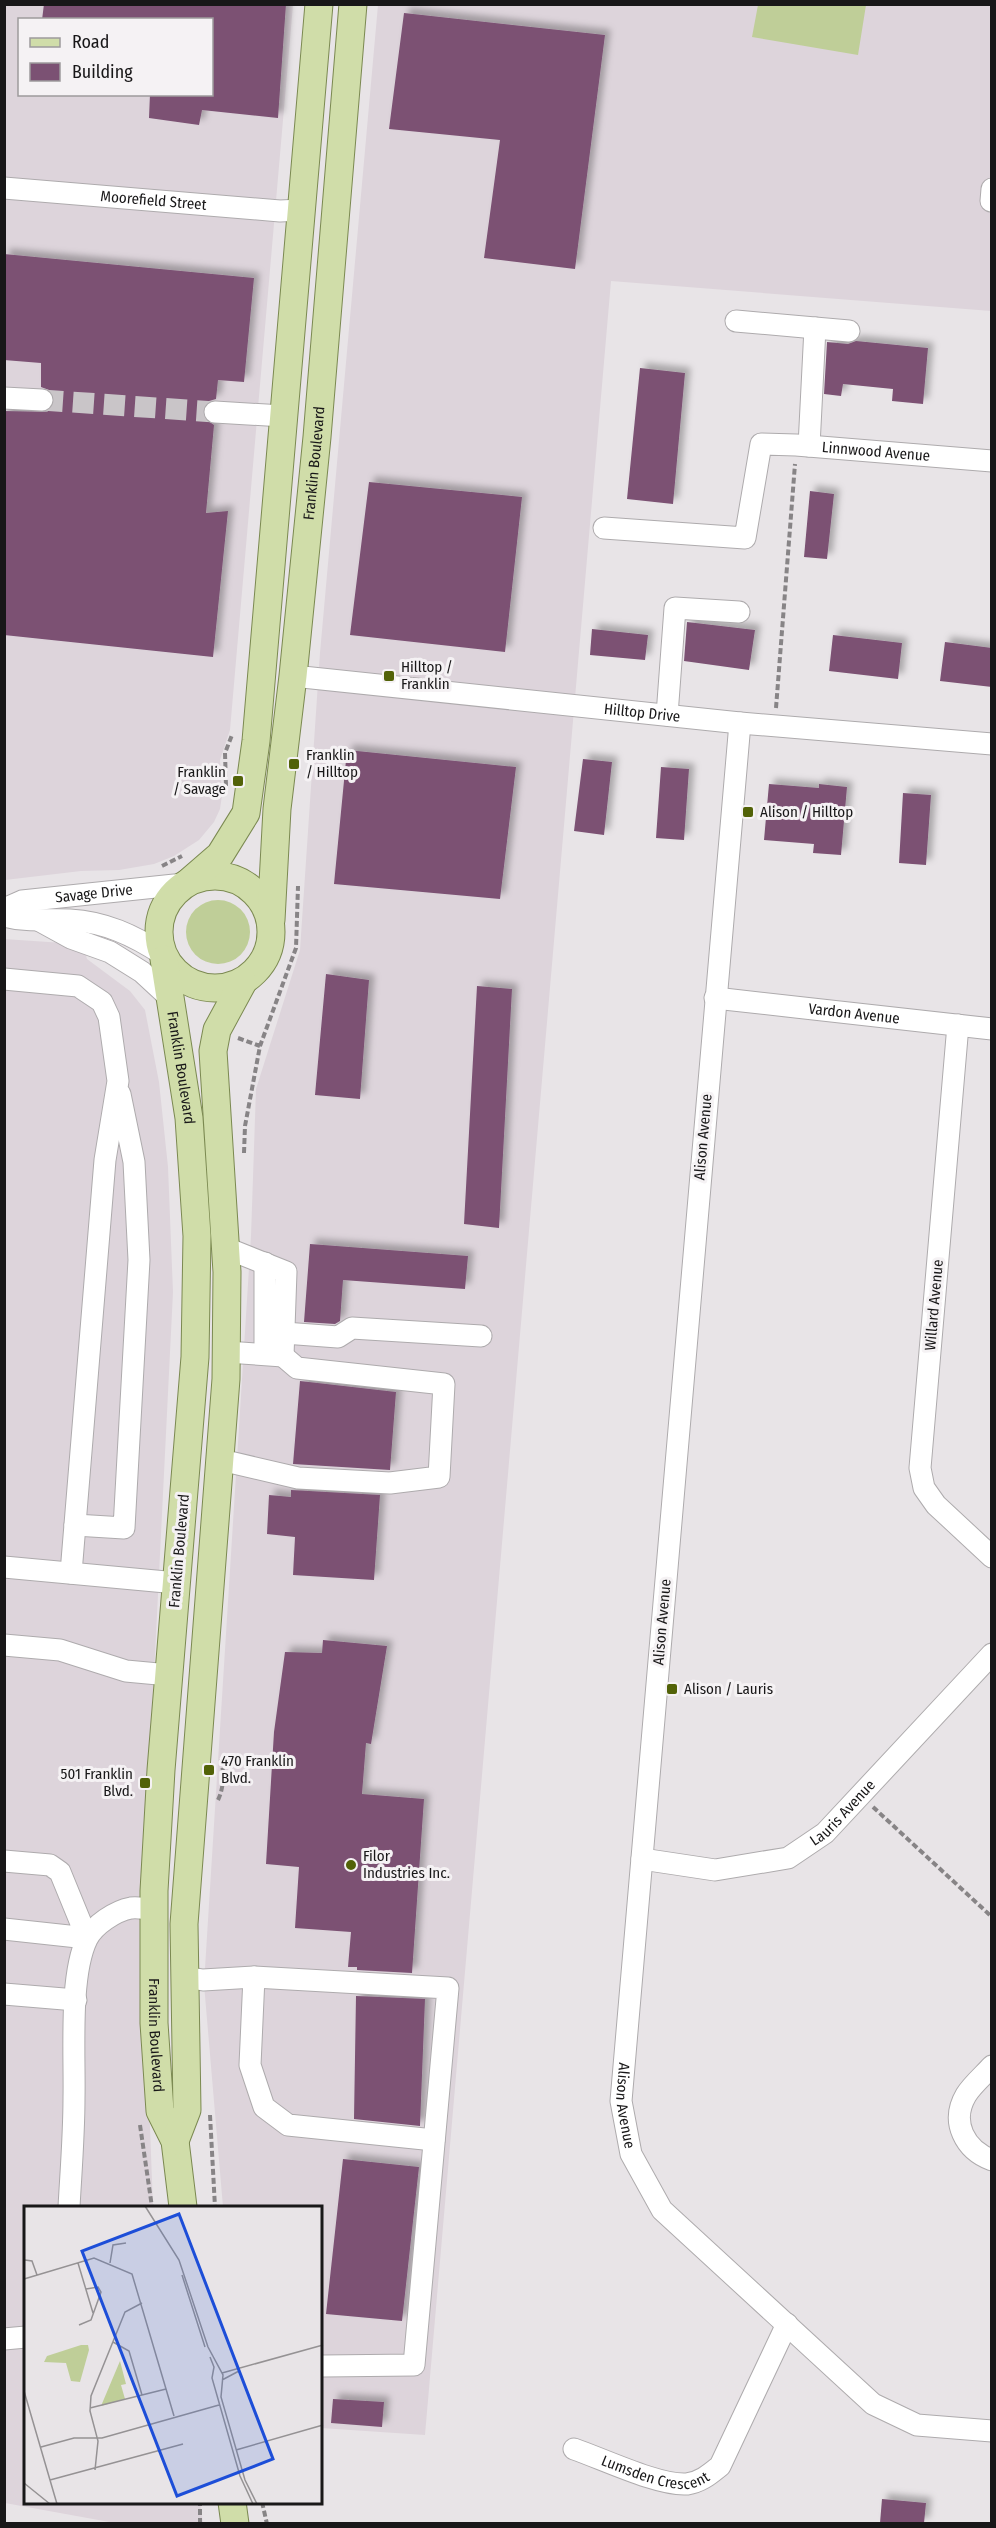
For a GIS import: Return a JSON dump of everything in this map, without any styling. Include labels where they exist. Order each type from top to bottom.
[{"type":"main road","points":[[187,882],[219,876],[237,880],[252,889],[264,903],[271,920],[272,938],[267,956],[257,970],[243,982],[226,988],[207,988],[190,982],[175,972],[163,956],[159,925],[172,895],[187,882],[220,855],[246,813],[256,741],[319,4]]},
{"type":"main road","name":"Franklin Boulevard","points":[[271,920],[277,809],[317,437],[353,4]]},
{"type":"main road","name":"Franklin Boulevard","points":[[163,956],[189,1118],[197,1236],[195,1357],[160,1781],[154,1909],[154,2023],[160,2111],[175,2141],[183,2206]]},
{"type":"main road","name":"Franklin Boulevard","points":[[175,2141],[187,2110],[184,1977],[188,1854],[221,1460],[227,1352],[226,1248],[213,1051],[217,1030],[243,982]]},
{"type":"main road","points":[[232,2504],[235,2523]]},
{"type":"street","name":"Moorefield Street","points":[[4,188],[280,211],[301,210]]},
{"type":"street","points":[[991,201],[992,189]]},
{"type":"street","points":[[735,321],[849,331]]},
{"type":"street","points":[[802,445],[815,328]]},
{"type":"street","points":[[4,398],[42,400]]},
{"type":"street","points":[[215,412],[283,416]]},
{"type":"street","name":"Linnwood Avenue","points":[[604,528],[745,538],[761,444],[802,445],[992,461]]},
{"type":"street","points":[[667,715],[675,608],[739,612]]},
{"type":"street","name":"Hilltop Drive","points":[[293,676],[740,723],[992,744]]},
{"type":"street","name":"Alison Avenue","points":[[740,723],[621,2101],[631,2154],[662,2210],[873,2404],[917,2425],[992,2430]]},
{"type":"street","name":"Savage Drive","points":[[4,909],[22,901],[187,882]]},
{"type":"street","name":"Savage Drive","points":[[4,916],[21,921],[69,920],[100,923],[144,942],[163,956]]},
{"type":"street","points":[[40,920],[71,938],[110,952],[142,972],[169,997]]},
{"type":"street","points":[[4,979],[78,986],[102,1002],[109,1017],[117,1081],[134,1162],[139,1260],[124,1528],[75,1525]]},
{"type":"street","name":"Vardon Avenue","points":[[715,998],[992,1029]]},
{"type":"street","name":"Willard Avenue","points":[[958,1025],[920,1468],[924,1488],[936,1505],[992,1557]]},
{"type":"street","points":[[71,1573],[105,1160],[117,1081]]},
{"type":"street","points":[[226,1248],[286,1272],[284,1333],[274,1355]]},
{"type":"street","points":[[265,1263],[274,1355]]},
{"type":"street","points":[[284,1333],[338,1337],[352,1328],[481,1336]]},
{"type":"street","points":[[221,1460],[298,1478],[390,1483],[439,1477],[444,1384],[297,1368],[274,1355],[227,1352]]},
{"type":"street","points":[[4,1567],[177,1583]]},
{"type":"street","points":[[4,1645],[60,1650],[126,1671],[169,1675]]},
{"type":"street","name":"Lauris Avenue","points":[[642,1859],[715,1870],[788,1858],[825,1833],[992,1654]]},
{"type":"street","points":[[4,1861],[50,1865],[60,1872],[87,1938]]},
{"type":"street","points":[[69,2206],[76,2000],[78,1972],[87,1938],[113,1915],[130,1908],[154,1909]]},
{"type":"street","points":[[4,1929],[87,1938]]},
{"type":"street","points":[[184,1977],[203,1980],[254,1977],[448,1988],[414,2366],[323,2366]]},
{"type":"street","points":[[254,1977],[250,2065],[264,2107],[288,2125],[434,2140]]},
{"type":"street","points":[[4,1994],[76,2000]]},
{"type":"street","points":[[992,2066],[966,2095],[960,2112],[960,2132],[970,2147],[992,2160]]},
{"type":"street","name":"Lumsden Crescent","points":[[574,2449],[668,2483],[688,2484],[705,2479],[720,2466],[786,2324]]},
{"type":"street","points":[[4,2339],[24,2337]]},
{"type":"path","points":[[774,726],[802,445]]},
{"type":"path","points":[[226,789],[225,753],[235,725]]},
{"type":"path","points":[[156,869],[185,854]]},
{"type":"path","points":[[231,1035],[260,1046]]},
{"type":"path","points":[[860,1795],[992,1917]]},
{"type":"path","points":[[200,2504],[200,2523]]},
{"type":"path","points":[[262,2504],[267,2523]]},
{"type":"shaded area","points":[[4,5],[293,5],[230,730],[220,760],[222,795],[220,809],[214,822],[199,840],[174,856],[154,864],[119,870],[81,871],[5,880]]},
{"type":"shaded area","points":[[378,5],[991,5],[991,311],[611,281],[425,2435],[322,2428],[322,2206],[223,2206],[204,1984],[251,1236],[256,1089],[300,950],[320,653]]},
{"type":"shaded area","points":[[4,939],[63,943],[84,949],[87,959],[130,991],[145,1010],[159,1082],[168,1167],[173,1292],[142,1917],[153,2206],[24,2206],[24,2504],[200,2504],[203,2523],[115,2523],[5,2503]]},
{"type":"green space","points":[[758,5],[866,5],[858,55],[752,37]]},
{"type":"green space","points":[[218,900],[241,909],[250,932],[241,955],[218,964],[195,955],[186,932],[195,909]]},
{"type":"building","points":[[44,4],[286,4],[278,118],[202,110],[199,125],[149,118],[150,96],[213,96],[213,18],[42,18]]},
{"type":"building","points":[[404,13],[605,35],[575,269],[484,258],[500,140],[389,129]]},
{"type":"building","points":[[4,254],[254,278],[244,382],[218,380],[216,399],[209,401],[202,411],[204,418],[214,425],[206,513],[228,511],[213,657],[4,635],[4,411],[47,412],[55,400],[49,390],[41,387],[41,363],[4,360]]},
{"type":"building","points":[[856,341],[928,348],[923,404],[892,401],[893,389],[843,384],[841,396],[824,394],[827,342],[848,344]]},
{"type":"building","points":[[640,368],[685,373],[673,504],[627,499]]},
{"type":"building","points":[[369,482],[522,497],[505,652],[350,635]]},
{"type":"building","points":[[810,491],[834,494],[827,559],[804,557]]},
{"type":"building","points":[[687,622],[755,630],[749,670],[684,661]]},
{"type":"building","points":[[592,629],[648,635],[645,660],[590,655]]},
{"type":"building","points":[[833,635],[902,643],[898,679],[829,671]]},
{"type":"building","points":[[945,642],[992,648],[992,687],[940,681]]},
{"type":"building","points":[[347,750],[516,767],[500,899],[334,884]]},
{"type":"building","points":[[583,759],[612,762],[604,835],[574,831]]},
{"type":"building","points":[[661,767],[689,769],[684,840],[656,838]]},
{"type":"building","points":[[769,784],[819,788],[819,784],[847,787],[841,855],[813,853],[814,844],[764,840]]},
{"type":"building","points":[[903,793],[931,795],[926,865],[899,863]]},
{"type":"building","points":[[326,974],[369,980],[360,1099],[315,1095]]},
{"type":"building","points":[[477,986],[512,989],[499,1228],[464,1224]]},
{"type":"building","points":[[310,1244],[468,1256],[465,1289],[343,1280],[340,1321],[335,1324],[304,1322]]},
{"type":"building","points":[[300,1381],[396,1392],[390,1470],[293,1464]]},
{"type":"building","points":[[291,1490],[380,1495],[374,1580],[293,1575],[295,1537],[267,1534],[269,1495],[291,1497]]},
{"type":"building","name":"Filor Industries Inc.","points":[[323,1640],[387,1646],[371,1744],[366,1743],[362,1794],[424,1799],[412,1973],[357,1970],[357,1967],[348,1967],[351,1932],[295,1928],[299,1867],[266,1864],[274,1732],[285,1652],[322,1653]]},
{"type":"building","points":[[356,1996],[425,1999],[420,2126],[354,2119]]},
{"type":"building","points":[[343,2159],[419,2167],[402,2321],[326,2314]]},
{"type":"building","points":[[333,2399],[384,2402],[382,2427],[331,2423]]},
{"type":"building","points":[[882,2499],[926,2503],[924,2523],[880,2523]]},
{"type":"tunnel","points":[[42,400],[215,412]]},
{"type":"place","name":"Hilltop / Franklin","points":[[389,676]]},
{"type":"place","name":"Franklin / Hilltop","points":[[294,764]]},
{"type":"place","name":"Franklin / Savage","points":[[238,781]]},
{"type":"place","name":"Alison / Hilltop","points":[[748,812]]},
{"type":"place","name":"Alison / Lauris","points":[[672,1689]]},
{"type":"place","name":"470 Franklin Blvd.","points":[[209,1770]]},
{"type":"place","name":"501 Franklin Blvd.","points":[[145,1783]]},
{"type":"place","name":"Filor Industries Inc.","points":[[351,1865]]}]
